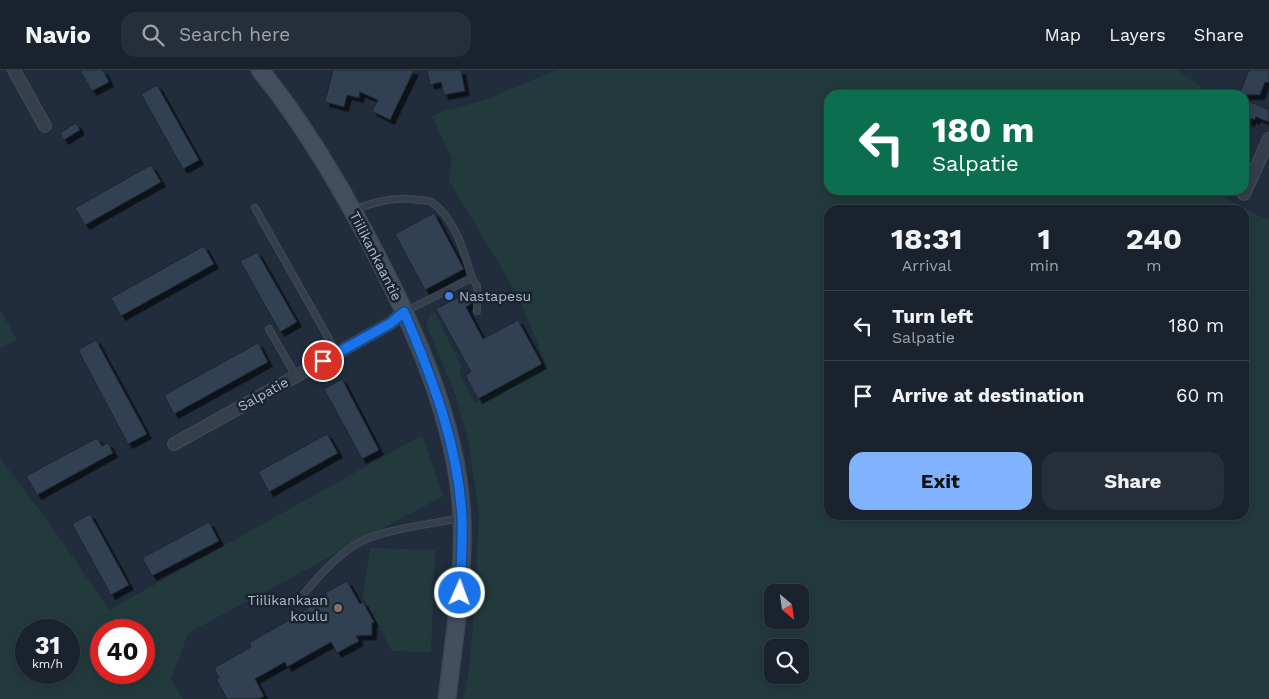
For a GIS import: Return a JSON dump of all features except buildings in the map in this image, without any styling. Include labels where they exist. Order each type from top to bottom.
[{"type":"street","points":[[14,70],[44,126]]},
{"type":"street","name":"Tiilikankaantie","points":[[260,70],[294,115],[352,210],[378,258],[404,312],[432,381],[441,410],[456,472],[462,518],[460,593],[447,699]]},
{"type":"street","points":[[1249,183],[1269,139]]},
{"type":"street","name":"Salpatie","points":[[174,444],[391,323],[404,312]]},
{"type":"lane","points":[[352,210],[389,198],[408,198],[432,202],[446,217],[459,240],[472,278],[477,286],[477,311]]},
{"type":"lane","points":[[255,208],[337,353]]},
{"type":"lane","points":[[404,312],[472,278]]},
{"type":"lane","points":[[269,329],[296,376]]},
{"type":"lane","points":[[298,601],[321,573],[365,540],[394,531],[462,518]]},
{"type":"green space","points":[[556,70],[1177,70],[1202,87],[1201,90],[824,90],[824,195],[1219,195],[1238,205],[824,205],[824,520],[1249,520],[1249,211],[1269,221],[1269,699],[463,699],[469,671],[479,515],[469,445],[456,396],[426,324],[429,316],[434,311],[462,367],[459,372],[475,403],[546,364],[518,295],[449,181],[452,158],[432,117],[438,113],[488,99]]},
{"type":"green space","points":[[0,310],[17,339],[0,349]]},
{"type":"green space","points":[[422,435],[443,496],[188,633],[171,680],[183,699],[0,699],[0,458],[52,527],[109,610]]},
{"type":"green space","points":[[370,548],[435,550],[431,652],[392,651],[363,597]]},
{"type":"place","name":"Nastapesu","points":[[449,296]]},
{"type":"place","name":"Tiilikankaan koulu","points":[[338,608]]},
{"type":"route","points":[[323,361],[391,323],[404,312],[432,381],[449,439],[456,472],[462,518],[460,593]]}]
